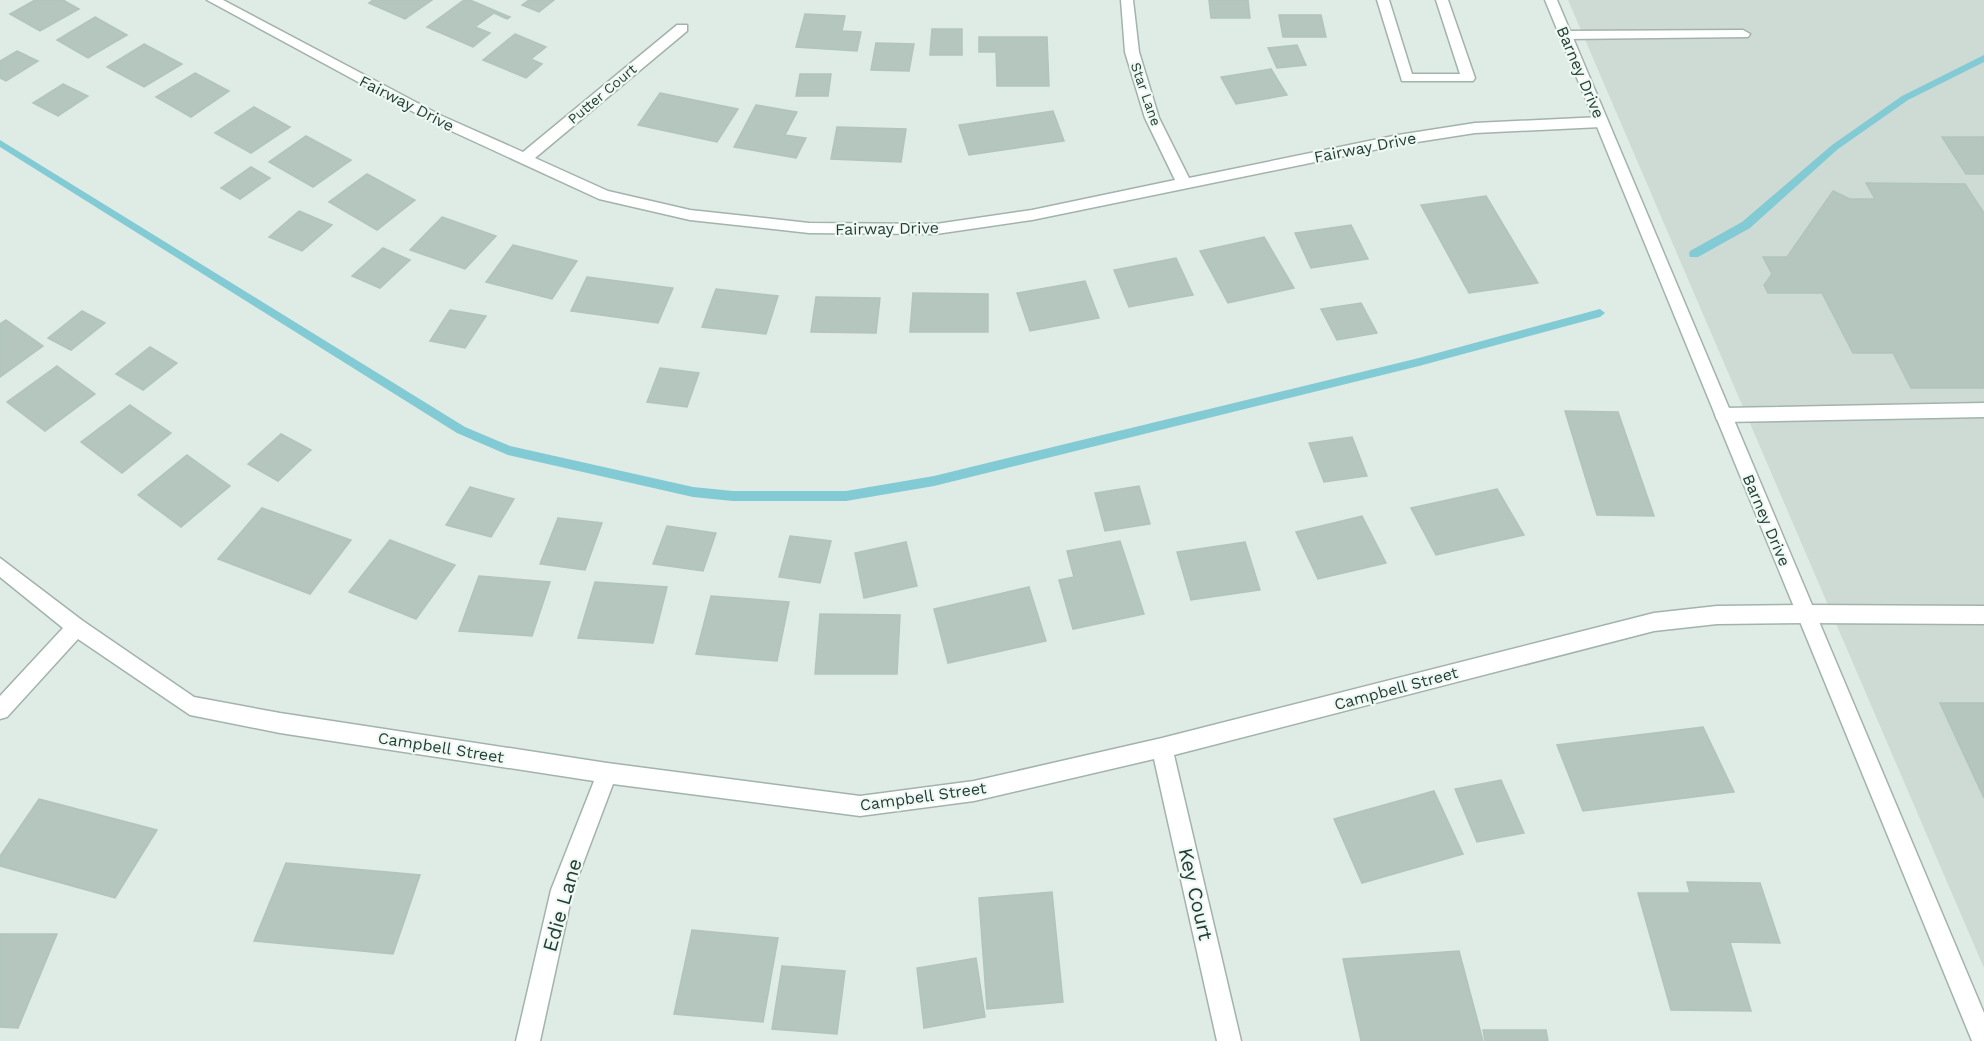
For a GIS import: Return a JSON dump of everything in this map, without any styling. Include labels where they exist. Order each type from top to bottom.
[{"type":"street","name":"Fairway Drive","points":[[213,0],[437,119],[604,195],[690,215],[809,228],[936,229],[1032,215],[1398,140],[1475,128],[1601,122]]},
{"type":"street","name":"Star Lane","points":[[1127,0],[1132,52],[1145,96],[1152,118],[1184,183]]},
{"type":"street","points":[[1383,0],[1407,78],[1468,78],[1442,0]]},
{"type":"street","name":"Barney Drive","points":[[1551,0],[1984,1041]]},
{"type":"street","name":"Putter Court","points":[[523,160],[682,27]]},
{"type":"street","points":[[1565,35],[1743,34]]},
{"type":"street","points":[[1724,415],[1984,410]]},
{"type":"street","name":"Campbell Street","points":[[0,566],[76,627],[190,706],[280,723],[607,773],[860,806],[974,791],[1162,748],[1654,622],[1717,615],[1984,615]]},
{"type":"street","points":[[0,710],[76,627]]},
{"type":"street","name":"Key Court","points":[[1162,748],[1229,1041]]},
{"type":"street","name":"Edie Lane","points":[[528,1041],[562,890],[607,773]]},
{"type":"shaded area","points":[[1568,0],[1984,0],[1984,968]]},
{"type":"building","points":[[35,0],[63,0],[79,9],[40,31],[10,14]]},
{"type":"building","points":[[373,0],[432,0],[405,19],[369,3]]},
{"type":"building","points":[[464,0],[470,0],[510,17],[507,19],[494,13],[475,27],[490,33],[473,47],[427,27]]},
{"type":"building","points":[[529,0],[554,0],[539,12],[522,5]]},
{"type":"building","points":[[1209,0],[1248,0],[1250,18],[1211,18]]},
{"type":"building","points":[[805,14],[845,16],[842,31],[861,32],[857,51],[796,47]]},
{"type":"building","points":[[1279,15],[1321,15],[1326,37],[1283,37]]},
{"type":"building","points":[[95,17],[127,35],[88,58],[57,40]]},
{"type":"building","points":[[932,29],[962,29],[962,55],[930,55]]},
{"type":"building","points":[[515,34],[546,47],[531,59],[542,64],[526,78],[483,60]]},
{"type":"building","points":[[979,37],[1047,37],[1049,86],[997,86],[996,52],[979,52]]},
{"type":"building","points":[[876,43],[914,44],[909,71],[871,70]]},
{"type":"building","points":[[144,44],[182,64],[144,87],[107,67]]},
{"type":"building","points":[[1297,45],[1306,65],[1277,68],[1268,48]]},
{"type":"building","points":[[17,51],[38,61],[6,81],[0,78],[0,61]]},
{"type":"building","points":[[1271,69],[1287,95],[1236,104],[1221,77]]},
{"type":"building","points":[[195,73],[229,91],[191,117],[156,97]]},
{"type":"building","points":[[800,74],[831,74],[828,96],[796,96]]},
{"type":"building","points":[[63,84],[88,96],[58,116],[33,103]]},
{"type":"building","points":[[660,93],[738,109],[717,142],[638,125]]},
{"type":"building","points":[[756,105],[797,112],[785,135],[806,138],[796,158],[734,147]]},
{"type":"building","points":[[254,107],[290,127],[251,153],[215,133]]},
{"type":"building","points":[[1053,111],[1064,141],[969,155],[959,125]]},
{"type":"building","points":[[837,127],[906,129],[901,162],[831,159]]},
{"type":"building","points":[[306,136],[351,160],[313,187],[269,162]]},
{"type":"building","points":[[1942,137],[1984,137],[1984,174],[1966,174]]},
{"type":"building","points":[[251,167],[270,178],[240,199],[221,188]]},
{"type":"building","points":[[367,174],[415,200],[377,230],[329,202]]},
{"type":"building","points":[[1866,183],[1965,184],[1984,213],[1984,388],[1911,388],[1893,353],[1853,353],[1822,293],[1768,293],[1764,285],[1772,274],[1763,257],[1787,257],[1833,191],[1850,199],[1875,199]]},
{"type":"building","points":[[1486,196],[1538,283],[1469,293],[1421,205]]},
{"type":"building","points":[[299,211],[332,225],[302,251],[269,237]]},
{"type":"building","points":[[442,217],[496,236],[465,269],[410,250]]},
{"type":"building","points":[[1351,225],[1368,259],[1311,268],[1295,233]]},
{"type":"building","points":[[1264,237],[1294,288],[1228,303],[1200,251]]},
{"type":"building","points":[[513,245],[577,261],[552,299],[486,282]]},
{"type":"building","points":[[383,248],[410,260],[380,288],[352,276]]},
{"type":"building","points":[[1176,258],[1193,295],[1129,307],[1114,270]]},
{"type":"building","points":[[587,277],[673,288],[658,323],[571,311]]},
{"type":"building","points":[[1085,281],[1099,318],[1030,331],[1017,293]]},
{"type":"building","points":[[716,289],[778,296],[766,334],[702,327]]},
{"type":"building","points":[[913,293],[988,294],[988,332],[910,332]]},
{"type":"building","points":[[816,297],[880,298],[876,333],[811,332]]},
{"type":"building","points":[[1361,303],[1377,333],[1337,340],[1321,309]]},
{"type":"building","points":[[450,310],[486,316],[465,348],[430,341]]},
{"type":"building","points":[[82,311],[105,323],[71,350],[48,338]]},
{"type":"building","points":[[6,320],[43,346],[0,377],[0,324]]},
{"type":"building","points":[[150,347],[177,363],[143,390],[116,374]]},
{"type":"building","points":[[57,366],[95,394],[45,431],[7,402]]},
{"type":"building","points":[[660,368],[699,373],[687,407],[647,402]]},
{"type":"building","points":[[130,405],[171,433],[122,473],[81,442]]},
{"type":"building","points":[[1565,411],[1618,412],[1654,516],[1597,515]]},
{"type":"building","points":[[281,434],[311,450],[278,481],[248,464]]},
{"type":"building","points":[[1352,437],[1367,476],[1324,482],[1309,443]]},
{"type":"building","points":[[187,455],[230,486],[181,527],[138,495]]},
{"type":"building","points":[[1139,486],[1150,524],[1105,531],[1095,493]]},
{"type":"building","points":[[470,487],[514,499],[491,537],[446,525]]},
{"type":"building","points":[[1497,489],[1524,535],[1436,555],[1411,508]]},
{"type":"building","points":[[262,508],[351,540],[310,594],[218,559]]},
{"type":"building","points":[[1362,516],[1386,563],[1318,579],[1296,532]]},
{"type":"building","points":[[558,518],[602,523],[585,570],[540,564]]},
{"type":"building","points":[[667,526],[716,533],[703,571],[653,564]]},
{"type":"building","points":[[790,536],[831,541],[820,583],[779,577]]},
{"type":"building","points":[[390,540],[455,565],[416,619],[349,592]]},
{"type":"building","points":[[1120,541],[1144,614],[1073,629],[1059,580],[1074,577],[1067,551]]},
{"type":"building","points":[[906,542],[917,586],[864,598],[855,553]]},
{"type":"building","points":[[1245,542],[1260,590],[1191,600],[1177,552]]},
{"type":"building","points":[[479,576],[550,582],[532,636],[459,631]]},
{"type":"building","points":[[595,582],[667,587],[653,643],[578,638]]},
{"type":"building","points":[[1029,587],[1046,641],[948,663],[934,609]]},
{"type":"building","points":[[711,596],[789,602],[777,661],[696,654]]},
{"type":"building","points":[[820,614],[900,615],[897,674],[815,674]]},
{"type":"building","points":[[1940,703],[1984,703],[1984,798]]},
{"type":"building","points":[[1703,727],[1734,792],[1583,811],[1557,745]]},
{"type":"building","points":[[1501,780],[1524,833],[1477,842],[1455,789]]},
{"type":"building","points":[[1434,791],[1463,854],[1362,883],[1334,819]]},
{"type":"building","points":[[39,799],[157,830],[115,898],[0,866],[0,856]]},
{"type":"building","points":[[286,863],[420,875],[393,954],[254,941]]},
{"type":"building","points":[[1687,882],[1760,883],[1780,943],[1730,942],[1751,1011],[1671,1010],[1638,893],[1690,893]]},
{"type":"building","points":[[1052,892],[1063,1002],[987,1009],[979,898]]},
{"type":"building","points":[[692,930],[778,938],[763,1022],[674,1014]]},
{"type":"building","points":[[0,934],[57,934],[18,1028],[0,1027]]},
{"type":"building","points":[[1459,951],[1483,1041],[1361,1041],[1343,959]]},
{"type":"building","points":[[976,958],[985,1017],[924,1028],[917,968]]},
{"type":"building","points":[[782,966],[845,971],[837,1034],[772,1029]]},
{"type":"building","points":[[1483,1030],[1546,1030],[1548,1041],[1485,1041]]},
{"type":"waterway","points":[[1694,254],[1746,225],[1835,147],[1905,98],[1984,58]]},
{"type":"waterway","points":[[0,143],[461,430],[508,450],[693,492],[733,496],[846,496],[934,481],[1419,362],[1600,313]]}]
